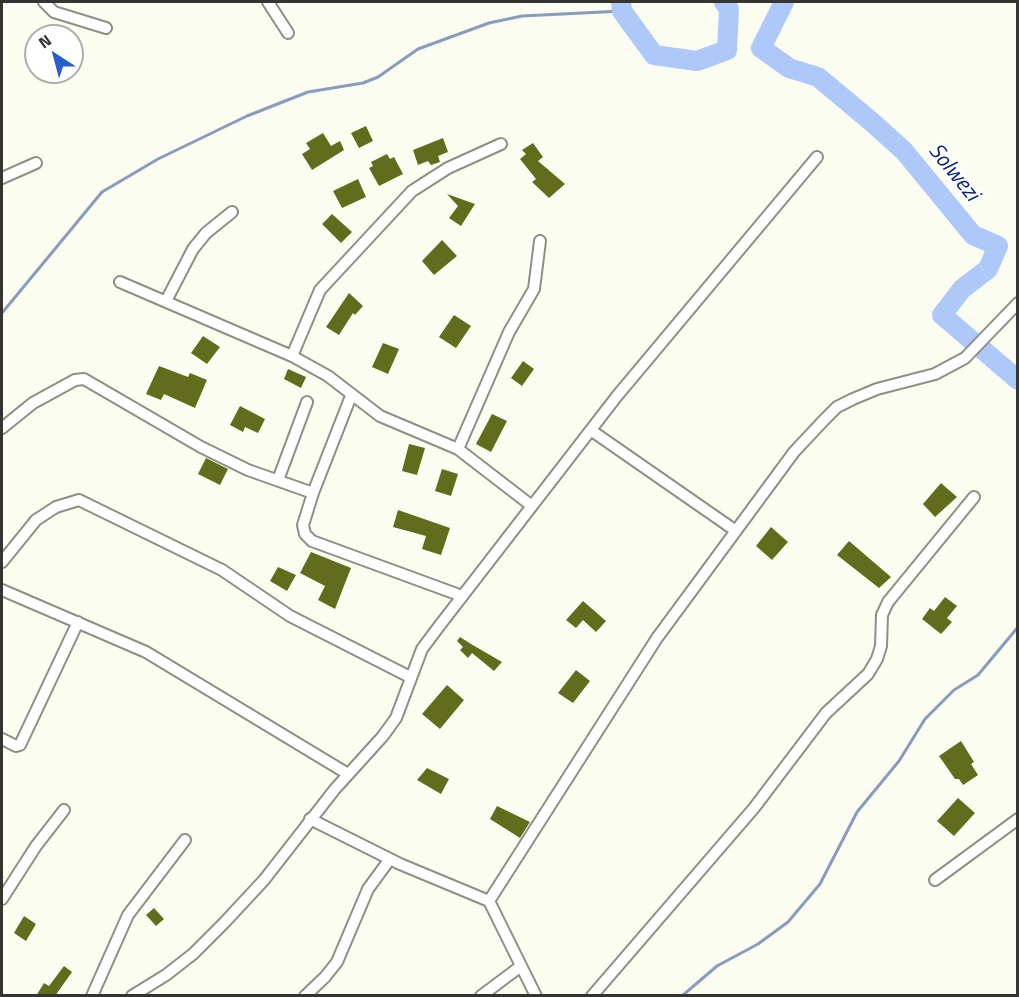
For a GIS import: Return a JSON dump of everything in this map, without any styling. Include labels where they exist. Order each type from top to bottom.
[{"type":"street","points":[[44,2],[54,12],[106,28]]},
{"type":"street","points":[[268,2],[288,33]]},
{"type":"street","points":[[292,356],[320,290],[412,191],[448,168],[501,144]]},
{"type":"street","points":[[132,996],[166,975],[193,954],[264,880],[310,819],[396,718],[422,649],[462,596],[617,396],[817,157]]},
{"type":"street","points":[[2,178],[36,164]]},
{"type":"street","points":[[166,301],[193,249],[206,233],[232,212]]},
{"type":"street","points":[[458,449],[509,332],[534,288],[540,241]]},
{"type":"street","points":[[120,282],[292,356],[328,376],[351,396],[380,416],[408,430],[458,449],[532,506]]},
{"type":"street","points":[[489,901],[657,638],[794,452],[837,407],[877,389],[935,374],[965,358],[1017,303]]},
{"type":"street","points":[[2,428],[33,403],[75,380],[84,379],[201,447],[248,470],[313,493]]},
{"type":"street","points":[[351,396],[303,525],[312,541],[462,596]]},
{"type":"street","points":[[278,480],[308,402]]},
{"type":"street","points":[[592,431],[736,531]]},
{"type":"street","points":[[592,996],[754,808],[826,712],[868,674],[879,653],[882,615],[888,602],[974,497]]},
{"type":"street","points":[[2,562],[36,519],[57,507],[79,500],[222,570],[290,616],[410,677]]},
{"type":"street","points":[[2,590],[146,652],[348,774]]},
{"type":"street","points":[[2,739],[16,746],[20,745],[78,622]]},
{"type":"street","points":[[2,899],[36,846],[63,810]]},
{"type":"street","points":[[310,819],[390,859],[489,901],[536,996]]},
{"type":"street","points":[[935,880],[1017,819]]},
{"type":"street","points":[[92,996],[128,915],[185,840]]},
{"type":"street","points":[[305,996],[326,977],[337,962],[368,889],[390,859]]},
{"type":"street","points":[[481,996],[520,966]]},
{"type":"building","points":[[366,126],[373,141],[359,148],[351,133]]},
{"type":"building","points":[[323,133],[331,146],[340,141],[344,150],[312,170],[302,154],[310,149],[306,143]]},
{"type":"building","points":[[443,138],[448,152],[438,156],[440,162],[431,165],[428,161],[418,165],[413,150]]},
{"type":"building","points":[[533,143],[543,157],[538,161],[565,184],[549,198],[532,182],[536,179],[520,159],[526,154],[522,150]]},
{"type":"building","points":[[387,154],[390,159],[394,157],[403,174],[379,186],[369,168],[373,166],[371,162]]},
{"type":"building","points":[[358,179],[366,197],[342,208],[333,191]]},
{"type":"building","points":[[447,194],[475,204],[461,226],[449,218],[458,206]]},
{"type":"building","points":[[332,214],[352,232],[341,243],[322,224]]},
{"type":"building","points":[[442,240],[457,256],[434,275],[422,261]]},
{"type":"building","points":[[349,293],[363,306],[355,315],[353,313],[339,335],[326,327]]},
{"type":"building","points":[[454,315],[471,326],[456,348],[439,337]]},
{"type":"building","points":[[203,336],[220,347],[207,364],[191,353]]},
{"type":"building","points":[[383,343],[399,349],[388,374],[372,367]]},
{"type":"building","points":[[523,361],[534,369],[522,386],[511,378]]},
{"type":"building","points":[[159,366],[188,377],[190,373],[207,380],[195,408],[164,394],[161,400],[146,394]]},
{"type":"building","points":[[288,369],[306,377],[301,388],[284,379]]},
{"type":"building","points":[[240,406],[265,419],[258,433],[245,427],[243,432],[230,425]]},
{"type":"building","points":[[492,414],[507,421],[491,452],[476,444]]},
{"type":"building","points":[[409,444],[425,448],[417,475],[402,471]]},
{"type":"building","points":[[206,458],[228,469],[220,485],[198,474]]},
{"type":"building","points":[[442,469],[458,474],[451,496],[435,491]]},
{"type":"building","points":[[941,483],[957,497],[935,517],[923,504]]},
{"type":"building","points":[[398,510],[450,528],[441,555],[422,549],[426,536],[393,527]]},
{"type":"building","points":[[771,527],[788,542],[772,560],[756,546]]},
{"type":"building","points":[[849,541],[891,577],[879,588],[837,555]]},
{"type":"building","points":[[311,552],[351,568],[335,609],[318,600],[325,586],[300,573]]},
{"type":"building","points":[[278,567],[296,575],[287,591],[270,581]]},
{"type":"building","points":[[945,597],[957,606],[947,618],[952,622],[941,634],[922,619],[930,608],[934,611]]},
{"type":"building","points":[[583,601],[606,621],[596,632],[583,620],[576,628],[566,620]]},
{"type":"building","points":[[460,637],[502,662],[494,671],[472,653],[468,658],[460,650],[463,647],[457,641]]},
{"type":"building","points":[[576,670],[590,681],[573,703],[558,693]]},
{"type":"building","points":[[447,685],[464,700],[440,729],[422,714]]},
{"type":"building","points":[[961,741],[974,762],[971,764],[978,775],[963,785],[959,779],[955,779],[939,756]]},
{"type":"building","points":[[427,768],[449,779],[441,794],[417,780]]},
{"type":"building","points":[[958,798],[975,813],[954,836],[937,821]]},
{"type":"building","points":[[497,806],[530,822],[520,838],[490,819]]},
{"type":"building","points":[[154,908],[164,919],[156,926],[146,915]]},
{"type":"building","points":[[24,916],[36,924],[26,941],[14,933]]},
{"type":"building","points":[[64,966],[72,972],[55,996],[36,996],[44,983],[49,986]]},
{"type":"waterway","name":"Solwezi","points":[[621,2],[622,11],[654,55],[697,61],[727,50],[729,9],[724,2]]},
{"type":"waterway","name":"Solwezi","points":[[784,2],[761,48],[789,68],[818,77],[904,151],[973,235],[998,246],[988,269],[962,289],[942,315],[1018,380]]},
{"type":"waterway","points":[[2,313],[102,192],[158,159],[247,116],[308,92],[363,83],[378,77],[418,49],[489,23],[522,16],[622,11]]},
{"type":"waterway","points":[[682,996],[717,966],[758,944],[788,922],[820,884],[857,812],[899,761],[925,719],[954,690],[978,675],[1018,627]]}]
